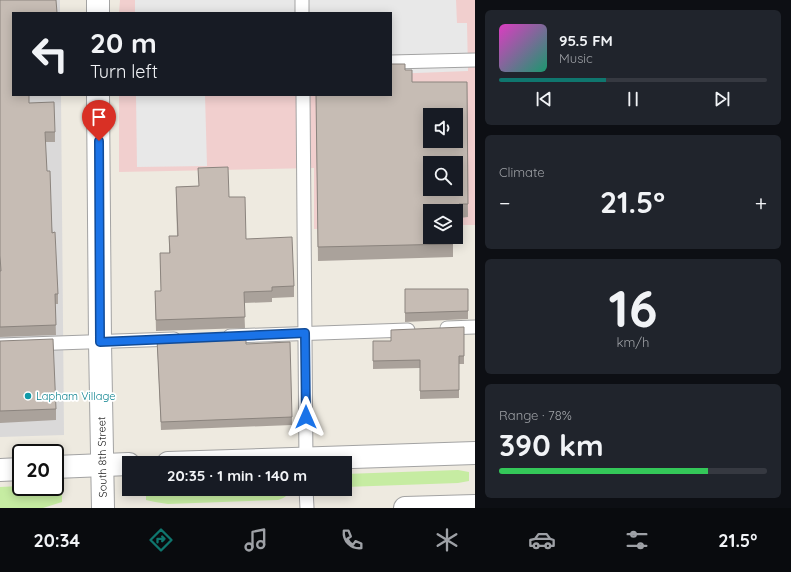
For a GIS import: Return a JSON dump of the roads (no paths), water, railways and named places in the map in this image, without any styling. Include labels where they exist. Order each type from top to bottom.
[{"type":"street","points":[[98,0],[98,12]]},
{"type":"street","name":"South 8th Street","points":[[98,96],[103,508]]},
{"type":"street","points":[[352,459],[475,453]]},
{"type":"street","points":[[64,467],[122,464]]},
{"type":"street","points":[[0,470],[12,469]]},
{"type":"street","points":[[405,508],[475,506]]},
{"type":"lane","points":[[302,0],[302,12]]},
{"type":"lane","points":[[392,62],[475,60]]},
{"type":"lane","points":[[303,96],[306,456]]},
{"type":"lane","points":[[436,329],[475,327]]},
{"type":"lane","points":[[220,337],[421,329]]},
{"type":"lane","points":[[0,345],[189,338]]},
{"type":"lane","points":[[306,496],[306,508]]},
{"type":"place","name":"Lapham Village","points":[[28,396]]}]
